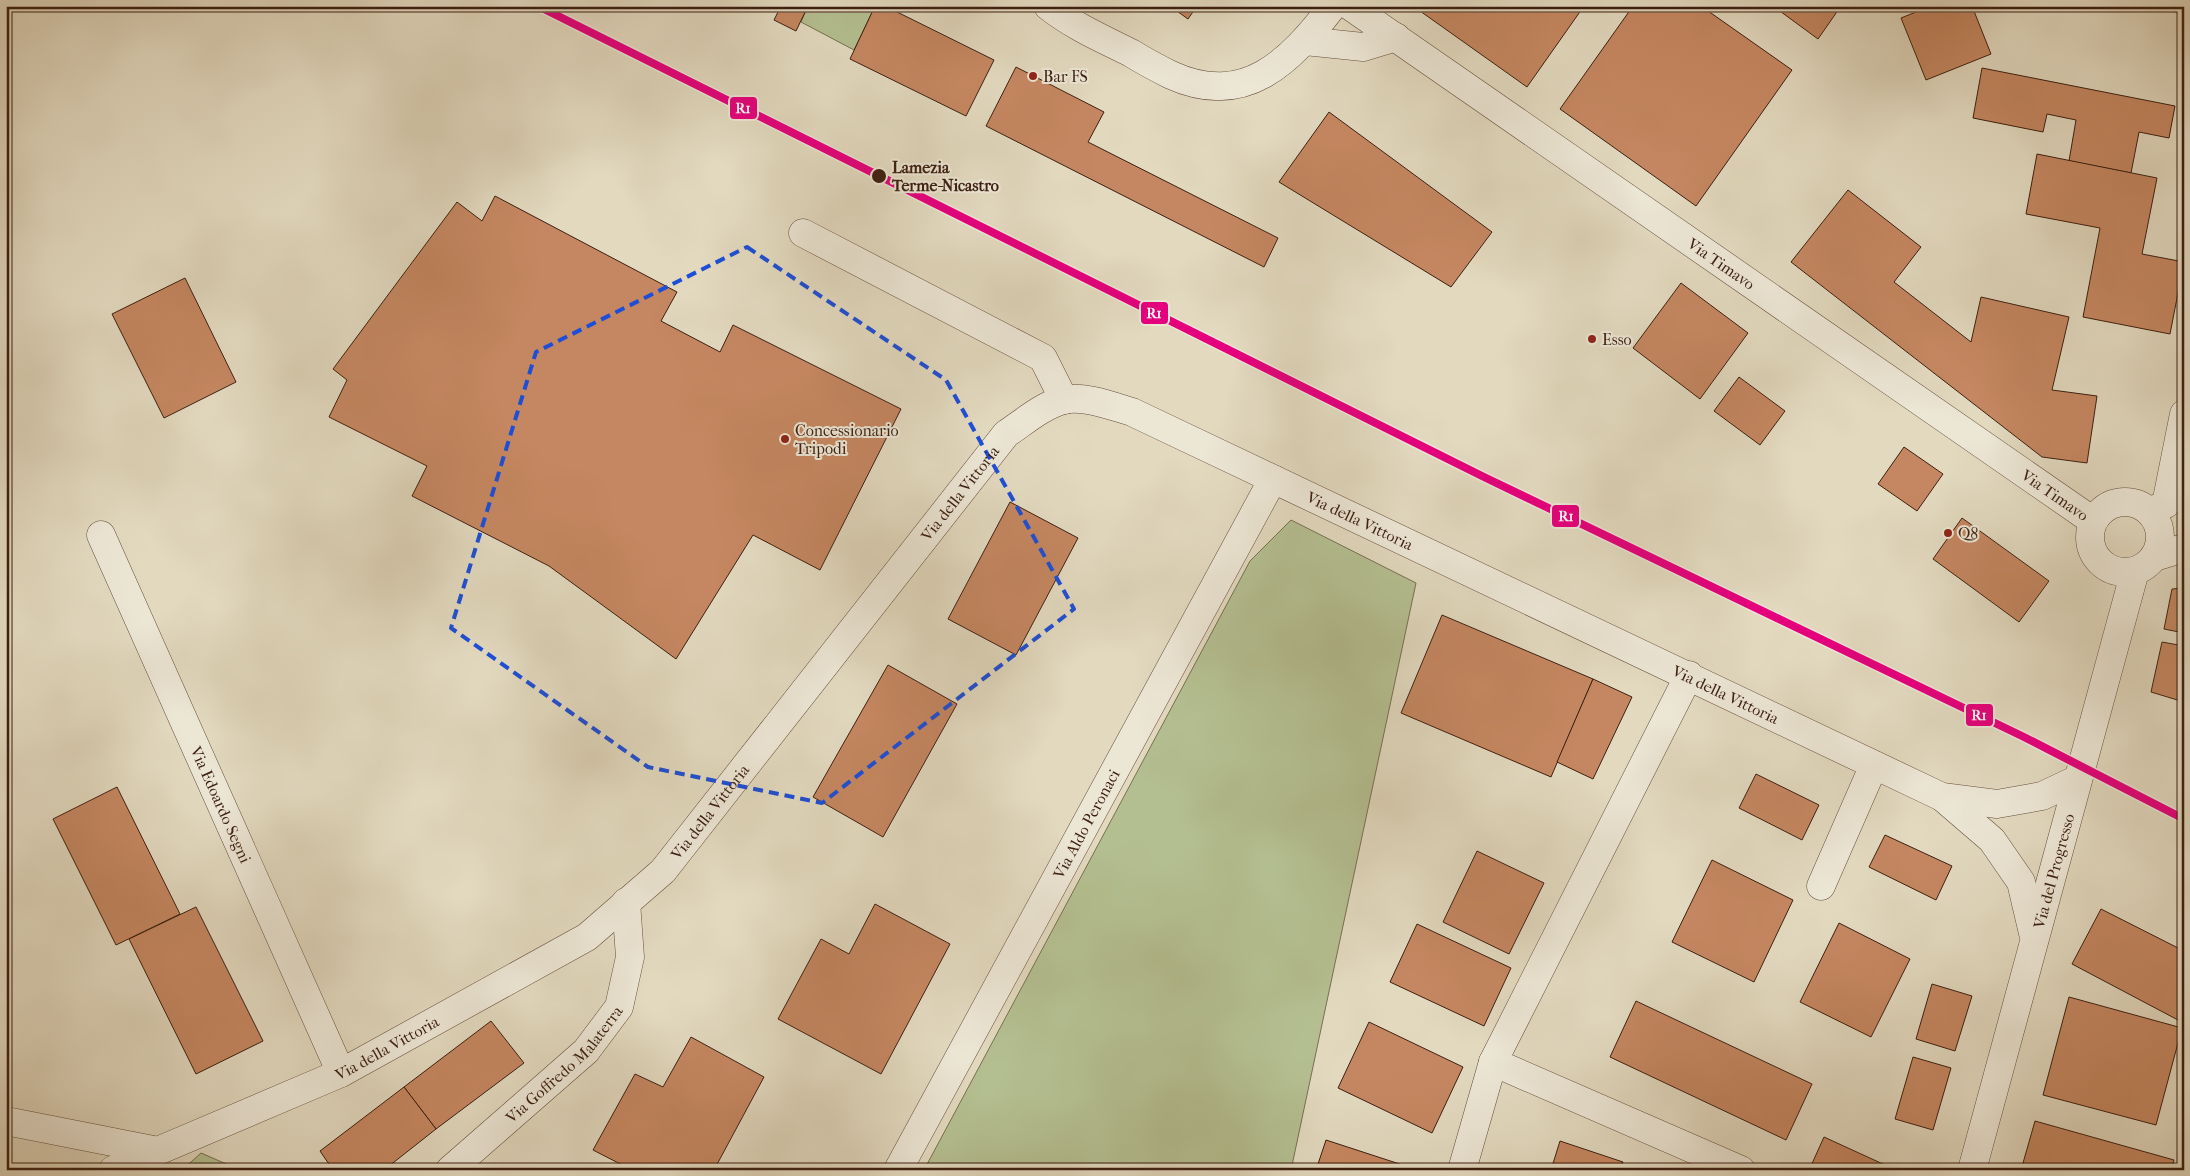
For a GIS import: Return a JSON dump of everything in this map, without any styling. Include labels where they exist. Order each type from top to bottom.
[{"type":"street","points":[[1048,6],[1065,19],[1173,76],[1211,86],[1233,85],[1254,79],[1278,67],[1305,41],[1333,6]]},
{"type":"street","name":"Via Timavo","points":[[1350,6],[2093,521]]},
{"type":"street","points":[[1305,41],[1362,47],[1391,34],[1374,6]]},
{"type":"street","points":[[803,233],[1043,358],[1064,400]]},
{"type":"street","name":"Via della Vittoria","points":[[113,1170],[341,1073],[587,936],[663,871],[1006,434],[1043,409],[1064,400],[1088,400],[1132,412],[1689,675],[1942,797],[1992,840],[2021,882],[2034,937]]},
{"type":"street","points":[[2150,512],[2166,504],[2184,414]]},
{"type":"street","name":"Via Aldo Peronaci","points":[[898,1170],[1273,479]]},
{"type":"street","points":[[2144,564],[2160,546],[2158,522],[2141,505],[2119,502],[2109,505],[2093,521],[2090,543],[2100,562],[2110,570],[2122,572],[2144,564],[2184,548]]},
{"type":"street","name":"Via Edoardo Segni","points":[[101,535],[341,1073]]},
{"type":"street","name":"Via del Progresso","points":[[1972,1170],[2078,779],[2144,564]]},
{"type":"street","points":[[1462,1170],[1493,1062],[1689,675]]},
{"type":"street","points":[[1821,886],[1874,765]]},
{"type":"street","name":"Via della Vittoria","points":[[1942,797],[1997,804],[2042,796],[2078,779]]},
{"type":"street","name":"Via Goffredo Malaterra","points":[[450,1170],[586,1051],[620,1007],[630,957],[626,902]]},
{"type":"street","points":[[1493,1062],[1741,1170]]},
{"type":"street","points":[[6,1121],[158,1151]]},
{"type":"highlighted area","points":[[747,247],[946,380],[1074,609],[822,803],[648,767],[451,628],[536,352]]},
{"type":"green space","points":[[808,6],[875,6],[854,50],[801,22]]},
{"type":"green space","points":[[1291,520],[1416,583],[1291,1170],[924,1170],[1250,561]]},
{"type":"green space","points":[[201,1153],[240,1170],[182,1170]]},
{"type":"building","points":[[781,6],[808,6],[796,31],[774,20]]},
{"type":"building","name":"Lamezia Terme-Nicastro","points":[[875,6],[885,6],[994,60],[966,116],[850,59]]},
{"type":"building","points":[[1170,6],[1197,6],[1188,19]]},
{"type":"building","points":[[1413,6],[1584,6],[1527,87]]},
{"type":"building","points":[[1633,6],[1701,6],[1792,70],[1696,206],[1560,109]]},
{"type":"building","points":[[1773,6],[1841,6],[1818,39]]},
{"type":"building","points":[[1931,6],[1972,6],[1991,54],[1926,80],[1901,18]]},
{"type":"building","points":[[2124,6],[2184,6],[2184,13]]},
{"type":"building","points":[[1016,67],[1104,112],[1088,142],[1278,238],[1264,267],[986,126]]},
{"type":"building","points":[[1982,68],[2175,106],[2169,138],[2139,132],[2131,173],[2069,161],[2076,120],[2047,114],[2043,132],[1973,118]]},
{"type":"building","points":[[1329,112],[1492,232],[1451,287],[1279,182]]},
{"type":"building","points":[[2037,154],[2157,178],[2142,254],[2184,262],[2170,334],[2083,317],[2100,228],[2026,214]]},
{"type":"building","points":[[1848,190],[1921,247],[1894,282],[1971,342],[1981,297],[2069,317],[2052,390],[2097,396],[2087,463],[2042,457],[1791,262]]},
{"type":"building","points":[[495,196],[677,292],[661,321],[720,352],[733,325],[901,409],[820,570],[753,535],[676,659],[549,566],[412,496],[427,466],[329,417],[347,380],[333,369],[457,202],[482,221]]},
{"type":"building","points":[[185,278],[236,382],[164,418],[112,314]]},
{"type":"building","points":[[1681,283],[1748,333],[1700,399],[1633,348]]},
{"type":"building","points":[[1739,377],[1785,411],[1760,445],[1714,411]]},
{"type":"building","points":[[1904,447],[1943,474],[1917,511],[1878,484]]},
{"type":"building","points":[[1010,502],[1078,538],[1016,655],[948,619]]},
{"type":"building","points":[[1962,518],[2049,581],[2019,622],[1933,559]]},
{"type":"building","points":[[2184,588],[2184,633],[2164,629],[2172,589]]},
{"type":"building","points":[[1442,615],[1593,679],[1551,777],[1401,713]]},
{"type":"building","points":[[2162,642],[2184,646],[2184,702],[2151,692]]},
{"type":"building","points":[[888,665],[957,704],[883,837],[813,797]]},
{"type":"building","points":[[1593,679],[1632,697],[1593,779],[1557,762]]},
{"type":"building","points":[[1756,774],[1819,805],[1802,840],[1739,808]]},
{"type":"building","points":[[117,787],[180,914],[116,945],[53,819]]},
{"type":"building","points":[[1885,835],[1952,866],[1936,900],[1869,867]]},
{"type":"building","points":[[1477,851],[1544,883],[1509,954],[1443,922]]},
{"type":"building","points":[[1712,860],[1793,900],[1754,982],[1672,942]]},
{"type":"building","points":[[875,904],[950,944],[881,1074],[778,1019],[821,939],[849,954]]},
{"type":"building","points":[[196,907],[263,1041],[196,1074],[129,939]]},
{"type":"building","points":[[2101,909],[2184,951],[2184,1008],[2178,1020],[2072,964]]},
{"type":"building","points":[[1839,923],[1910,959],[1871,1037],[1800,1002]]},
{"type":"building","points":[[1417,924],[1511,968],[1484,1026],[1390,982]]},
{"type":"building","points":[[1932,984],[1972,996],[1955,1051],[1916,1039]]},
{"type":"building","points":[[2069,997],[2182,1028],[2156,1125],[2043,1095]]},
{"type":"building","points":[[1636,1001],[1812,1084],[1786,1140],[1610,1057]]},
{"type":"building","points":[[491,1021],[524,1063],[436,1129],[404,1087]]},
{"type":"building","points":[[1369,1022],[1463,1067],[1432,1133],[1338,1088]]},
{"type":"building","points":[[691,1037],[764,1077],[714,1170],[632,1170],[593,1150],[635,1074],[663,1087]]},
{"type":"building","points":[[1913,1057],[1951,1068],[1933,1130],[1895,1119]]},
{"type":"building","points":[[404,1087],[436,1129],[384,1170],[333,1170],[320,1151]]},
{"type":"building","points":[[2035,1121],[2174,1160],[2171,1170],[2021,1170]]},
{"type":"building","points":[[1824,1137],[1896,1170],[1813,1170],[1810,1168]]},
{"type":"building","points":[[1326,1140],[1418,1170],[1316,1170]]},
{"type":"building","points":[[1560,1141],[1623,1162],[1620,1170],[1551,1170]]},
{"type":"transit line","name":"R1","points":[[538,6],[1484,477],[2024,737],[2184,819]]},
{"type":"place","name":"Bar FS","points":[[1033,76]]},
{"type":"place","name":"Lamezia Terme-Nicastro","points":[[879,176]]},
{"type":"place","name":"Esso","points":[[1592,339]]},
{"type":"place","name":"Concessionario Tripodi","points":[[785,439]]},
{"type":"place","name":"Q8","points":[[1948,533]]}]
